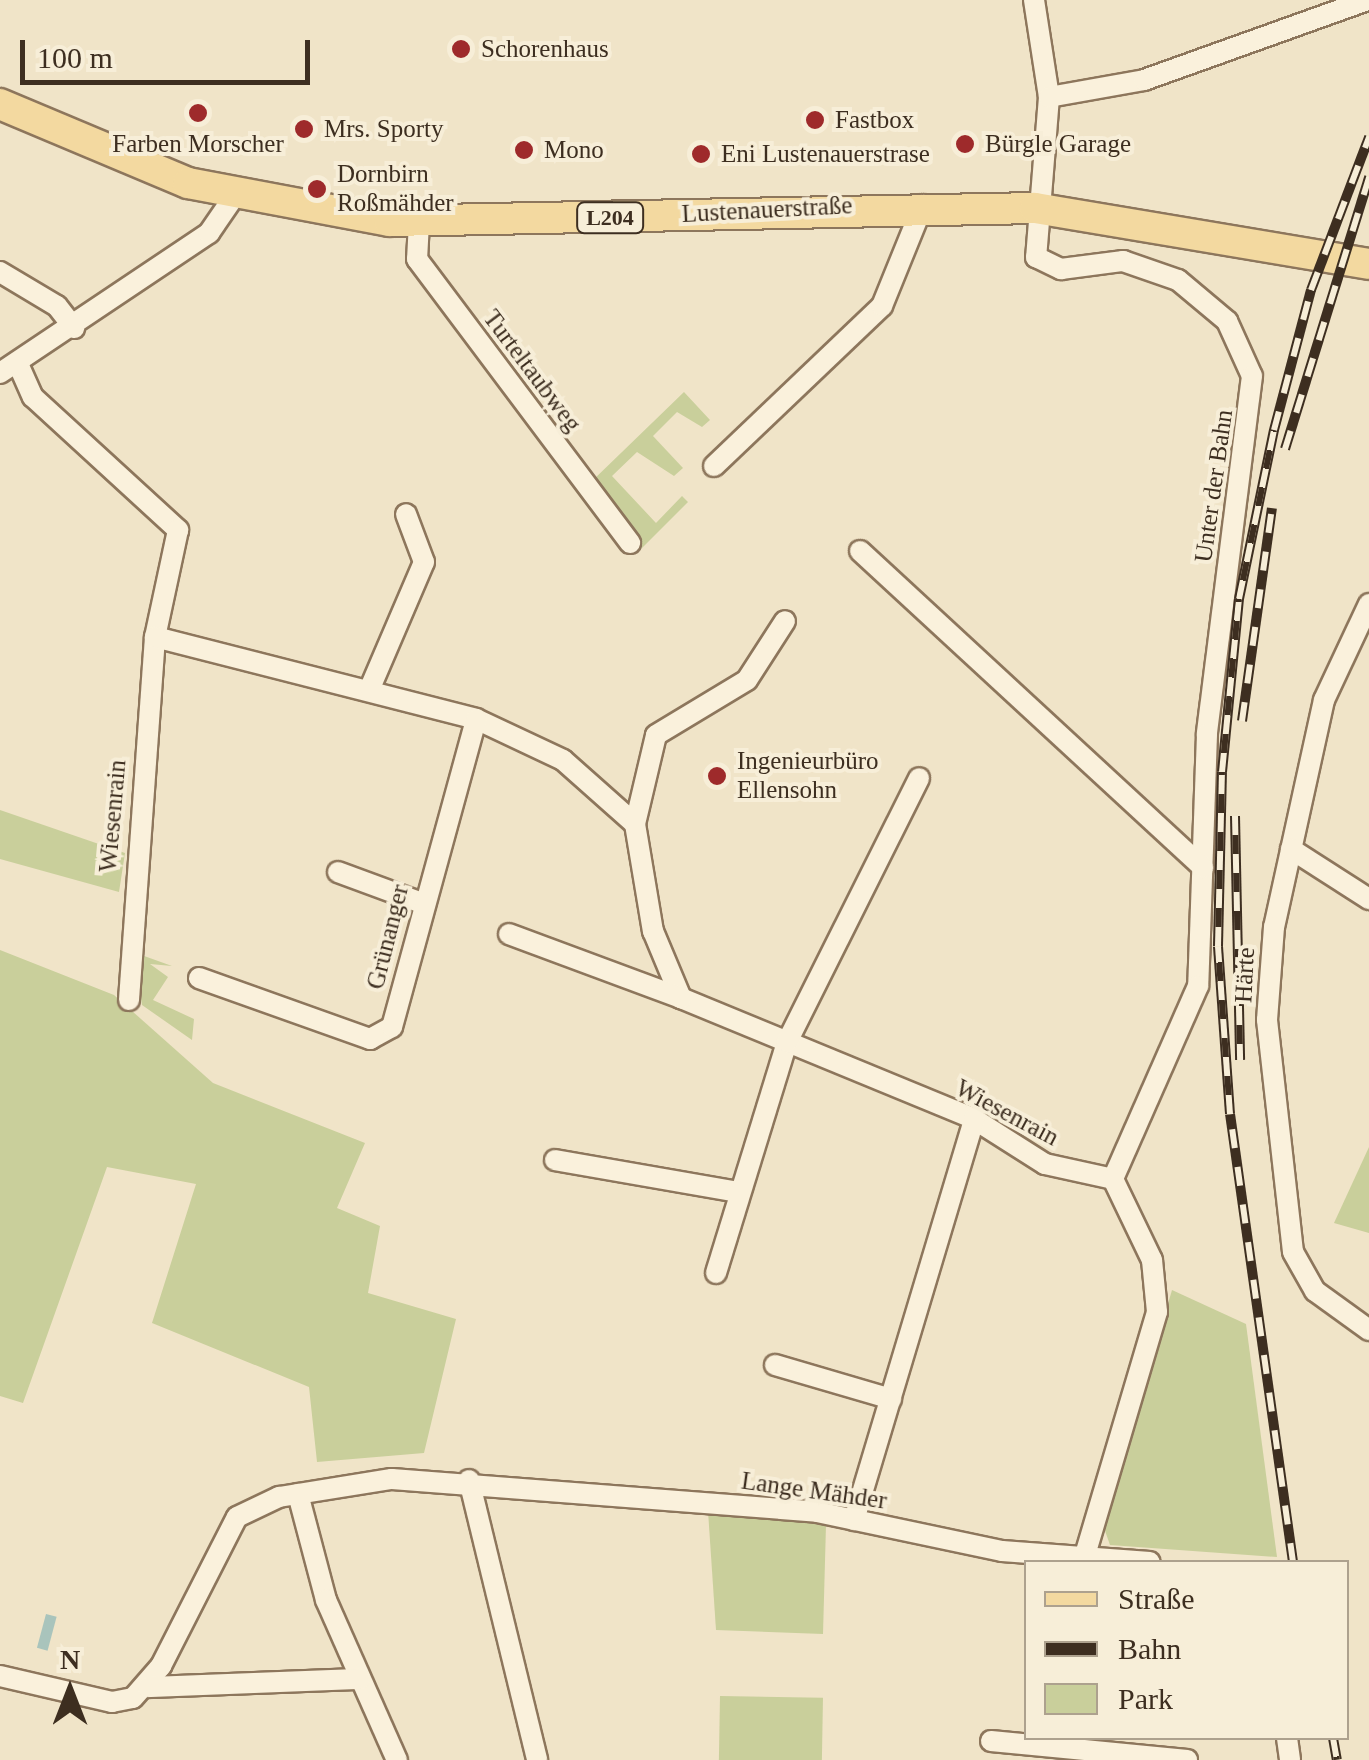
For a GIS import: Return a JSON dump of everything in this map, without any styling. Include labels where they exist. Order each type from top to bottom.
[{"type":"main road","name":"Lustenauerstraße","points":[[0,104],[235,195],[418,222],[923,204],[1035,208],[1369,264]]},
{"type":"street","points":[[1034,0],[1049,97],[1035,208]]},
{"type":"street","points":[[1049,97],[1144,80],[1368,0]]},
{"type":"street","points":[[10,370],[209,233],[235,195]]},
{"type":"street","points":[[714,466],[882,306],[923,204]]},
{"type":"street","name":"Unter der Bahn","points":[[1035,208],[1032,245],[1044,264],[1124,261],[1178,280],[1207,298],[1245,348],[1252,422],[1207,734],[1196,998],[1113,1179]]},
{"type":"street","name":"Turteltaubweg","points":[[418,222],[417,260],[630,543]]},
{"type":"street","points":[[0,272],[57,306],[74,328]]},
{"type":"street","name":"Wiesenrain","points":[[10,370],[33,397],[178,530],[155,636],[129,1000]]},
{"type":"street","points":[[370,688],[424,562],[406,514]]},
{"type":"street","points":[[860,551],[1203,868]]},
{"type":"street","name":"Härte","points":[[1365,618],[1324,700],[1292,849],[1268,1002],[1288,1229],[1315,1291],[1369,1330]]},
{"type":"street","points":[[681,998],[653,931],[635,824],[656,735],[747,680],[786,621]]},
{"type":"street","points":[[155,636],[268,671],[370,688],[476,719],[563,760],[635,824]]},
{"type":"street","name":"Grünanger","points":[[199,978],[370,1038],[392,1027],[422,902],[476,719]]},
{"type":"street","points":[[716,1273],[787,1042],[919,778]]},
{"type":"street","points":[[1292,849],[1369,899]]},
{"type":"street","points":[[338,872],[422,902]]},
{"type":"street","name":"Wiesenrain","points":[[509,934],[681,998],[974,1118],[1045,1164],[1113,1179]]},
{"type":"street","points":[[854,1520],[974,1118]]},
{"type":"street","points":[[555,1160],[739,1192]]},
{"type":"street","points":[[1084,1559],[1157,1312],[1152,1260],[1113,1179]]},
{"type":"street","points":[[775,1364],[891,1400]]},
{"type":"street","name":"Lange Mähder","points":[[148,1687],[237,1517],[298,1494],[392,1479],[468,1480],[854,1520],[1106,1560]]},
{"type":"street","points":[[468,1480],[538,1760]]},
{"type":"street","points":[[298,1494],[326,1600],[396,1760]]},
{"type":"street","points":[[0,1676],[112,1702],[148,1687],[360,1679]]},
{"type":"street","points":[[991,1742],[1187,1760]]},
{"type":"green space","points":[[684,392],[710,420],[702,427],[677,412],[653,436],[683,468],[674,476],[637,452],[612,476],[656,523],[682,496],[688,502],[641,549],[591,482]]},
{"type":"green space","points":[[0,810],[125,853],[119,892],[0,859]]},
{"type":"green space","points":[[0,950],[114,995],[213,1083],[365,1143],[337,1208],[380,1226],[368,1293],[456,1319],[424,1453],[317,1462],[309,1387],[152,1323],[196,1184],[107,1167],[23,1403],[0,1396]]},
{"type":"green space","points":[[133,952],[172,966],[150,964],[168,977],[153,1000],[194,1019],[192,1040],[142,1005]]},
{"type":"green space","points":[[1369,1147],[1369,1233],[1334,1223]]},
{"type":"green space","points":[[1172,1290],[1246,1324],[1277,1557],[1110,1545],[1103,1525]]},
{"type":"green space","points":[[708,1511],[826,1525],[823,1634],[716,1630]]},
{"type":"green space","points":[[720,1696],[823,1698],[822,1760],[719,1760]]},
{"type":"water","points":[[46,1614],[57,1617],[48,1651],[37,1648]]},
{"type":"railway","points":[[1293,1560],[1230,1114],[1218,946],[1222,772],[1239,599],[1274,430],[1311,290],[1369,137]]},
{"type":"railway","points":[[1285,449],[1369,177]]},
{"type":"railway","points":[[1242,721],[1272,508]]},
{"type":"railway","points":[[1235,816],[1240,1060]]},
{"type":"railway","points":[[1333,1740],[1337,1760]]},
{"type":"place","name":"Schorenhaus","points":[[461,49]]},
{"type":"place","name":"Farben Morscher","points":[[198,113]]},
{"type":"place","name":"Fastbox","points":[[815,120]]},
{"type":"place","name":"Mrs. Sporty","points":[[304,129]]},
{"type":"place","name":"Bürgle Garage","points":[[965,144]]},
{"type":"place","name":"Mono","points":[[524,150]]},
{"type":"place","name":"Eni Lustenauerstrase","points":[[701,154]]},
{"type":"place","name":"Dornbirn Roßmähder","points":[[317,189]]},
{"type":"place","name":"Ingenieurbüro Ellensohn","points":[[717,776]]}]
